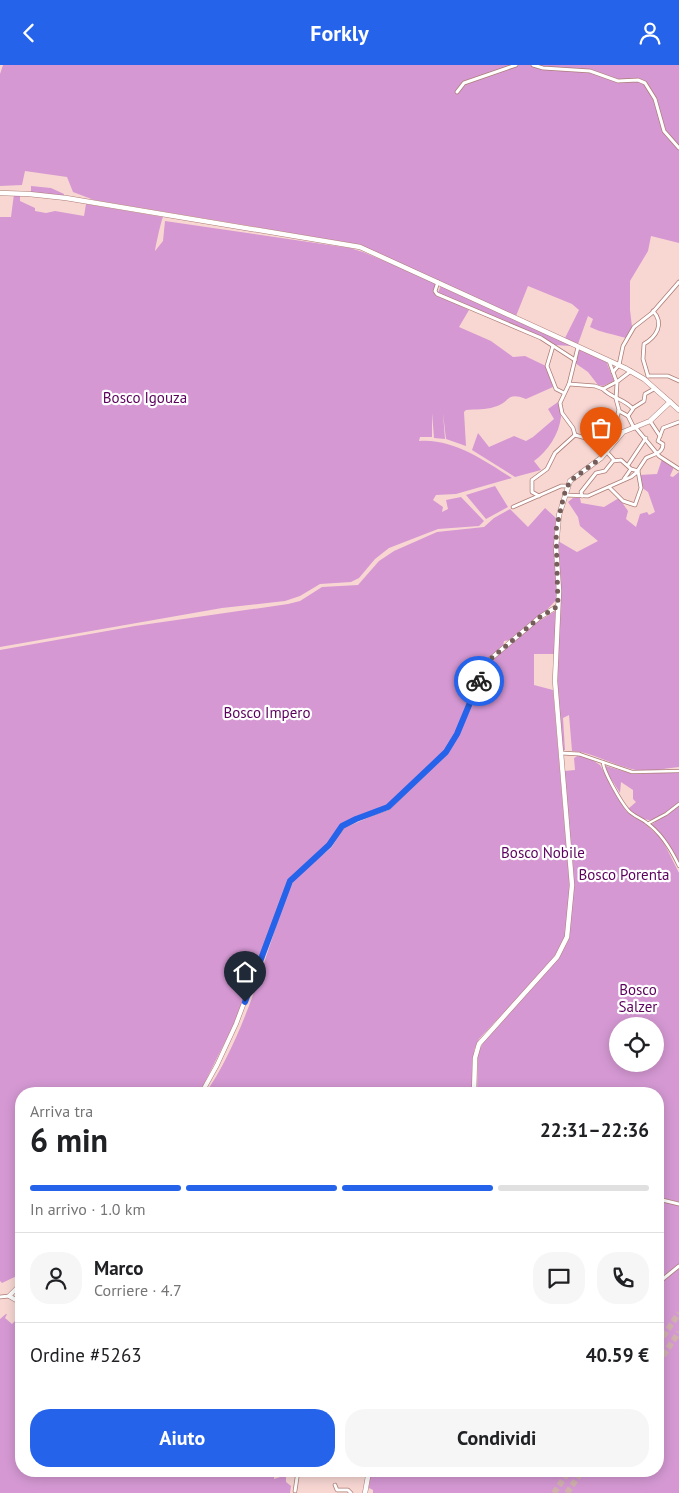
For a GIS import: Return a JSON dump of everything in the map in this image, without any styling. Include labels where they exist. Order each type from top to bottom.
[{"type":"main road","points":[[0,193],[66,199],[352,245],[438,282],[646,378],[679,409]]},
{"type":"main road","points":[[474,1087],[475,1058],[479,1044],[554,961],[567,937],[571,905],[572,869],[555,681],[558,606],[556,530],[564,495],[570,481],[599,460],[622,433],[650,421],[670,402]]},
{"type":"main road","points":[[365,1493],[368,1477]]},
{"type":"street","points":[[457,92],[464,83],[516,65]]},
{"type":"street","points":[[533,65],[543,68],[590,71],[618,81],[638,80],[645,83],[655,99],[664,131],[679,148]]},
{"type":"street","points":[[438,282],[435,291],[437,295],[506,323],[553,346],[575,360]]},
{"type":"street","points":[[613,372],[618,365],[623,346],[634,327],[654,311],[679,282]]},
{"type":"street","points":[[654,311],[658,319],[658,330],[654,338],[644,344],[642,351],[646,378],[666,376],[679,381]]},
{"type":"street","points":[[553,346],[547,366],[556,389],[564,393]]},
{"type":"street","points":[[578,346],[569,384],[561,400],[561,411],[575,435],[586,437],[607,451],[614,461]]},
{"type":"street","points":[[609,360],[616,382],[616,399],[619,411],[615,425]]},
{"type":"street","points":[[603,389],[631,371]]},
{"type":"street","points":[[569,384],[595,386],[603,389],[632,408]]},
{"type":"street","points":[[628,416],[632,408],[644,401],[645,393],[655,388]]},
{"type":"street","points":[[619,411],[628,416],[635,428],[650,442],[658,454],[679,469]]},
{"type":"street","points":[[650,421],[660,436]]},
{"type":"street","points":[[658,441],[664,427],[679,421]]},
{"type":"street","points":[[586,437],[595,431],[615,425]]},
{"type":"street","points":[[615,425],[622,433]]},
{"type":"street","points":[[539,496],[532,492],[532,480],[547,469],[556,451],[575,435]]},
{"type":"street","points":[[628,465],[646,438]]},
{"type":"street","points":[[650,442],[658,441]]},
{"type":"street","points":[[564,495],[592,495],[624,480],[638,471],[646,458],[658,454],[663,446],[658,441]]},
{"type":"street","points":[[582,496],[581,492],[596,473],[605,471],[614,461],[621,460],[631,469],[638,471]]},
{"type":"street","points":[[624,480],[631,469]]},
{"type":"street","points":[[609,487],[623,501],[635,505],[640,488],[638,471]]},
{"type":"street","points":[[513,507],[561,486],[567,486]]},
{"type":"street","points":[[204,1087],[225,1050],[290,881],[329,845],[342,826],[388,807],[446,752],[457,734],[487,662],[540,617],[558,606]]},
{"type":"street","points":[[561,753],[579,754],[626,771],[639,773],[679,771]]},
{"type":"street","points":[[603,762],[604,770],[626,808],[632,814],[649,823],[666,844],[679,867]]},
{"type":"street","points":[[649,823],[666,814],[679,803]]},
{"type":"street","points":[[664,1200],[679,1204]]},
{"type":"street","points":[[664,1278],[679,1267]]},
{"type":"street","points":[[9,1296],[15,1290]]},
{"type":"street","points":[[0,1297],[9,1296],[15,1300]]},
{"type":"street","points":[[295,1491],[297,1477]]},
{"type":"street","points":[[334,1485],[337,1490],[348,1490],[351,1493]]},
{"type":"green space","points":[[3,65],[679,65],[679,243],[651,236],[648,251],[630,281],[632,327],[626,338],[590,327],[593,319],[588,316],[578,344],[565,338],[579,310],[572,304],[528,286],[516,316],[357,244],[94,200],[73,192],[67,177],[25,171],[22,185],[0,186],[0,74]]},
{"type":"green space","points":[[31,186],[51,188],[64,194],[64,196],[31,192]]},
{"type":"green space","name":"Bosco Igouza","points":[[14,194],[20,195],[20,201],[35,208],[35,211],[46,213],[55,211],[84,216],[86,204],[163,217],[155,251],[163,241],[165,221],[350,248],[437,283],[434,293],[469,310],[459,327],[491,341],[513,357],[525,356],[546,366],[553,387],[526,399],[515,396],[491,408],[466,410],[464,412],[466,446],[446,439],[443,413],[445,439],[434,438],[432,413],[432,437],[420,437],[419,441],[432,441],[456,447],[480,458],[512,478],[456,494],[436,495],[433,500],[443,507],[442,512],[448,509],[446,500],[461,497],[484,521],[479,526],[438,529],[389,548],[375,559],[359,578],[351,582],[320,584],[300,596],[285,601],[222,608],[0,647],[0,217],[11,217]]},
{"type":"green space","points":[[441,285],[572,346],[553,345],[546,339],[438,293]]},
{"type":"green space","points":[[579,349],[606,361],[614,381],[603,386],[598,385],[588,372],[575,363]]},
{"type":"green space","points":[[558,402],[561,417],[558,430],[548,447],[534,461],[541,470],[515,477],[472,450],[478,433],[489,447],[514,436],[526,441],[554,419],[548,409]]},
{"type":"green space","points":[[662,459],[674,467],[670,476],[673,477],[679,472],[679,767],[641,771],[620,766],[589,754],[572,751],[569,715],[563,718],[565,750],[563,750],[557,688],[561,587],[558,541],[577,552],[598,541],[580,526],[578,517],[568,502],[573,498],[580,498],[581,503],[604,507],[619,498],[628,511],[626,519],[636,527],[640,514],[647,512],[649,515],[655,512],[648,492],[641,487],[639,475],[657,474]]},
{"type":"green space","points":[[495,486],[508,507],[486,519],[466,495]]},
{"type":"green space","name":"Bosco Impero","points":[[545,508],[556,518],[554,538],[557,599],[513,640],[504,641],[503,646],[486,661],[454,738],[446,750],[387,806],[354,817],[341,825],[328,844],[288,881],[235,1022],[202,1087],[15,1087],[15,1277],[2,1283],[0,1281],[0,650],[135,626],[288,604],[300,601],[322,587],[358,585],[379,561],[394,551],[437,532],[484,527],[494,518],[510,509],[528,527]]},
{"type":"green space","name":"Bosco Nobile","points":[[557,610],[555,654],[534,654],[534,685],[553,690],[570,889],[566,935],[555,958],[479,1039],[474,1050],[472,1087],[209,1087],[232,1047],[243,1022],[288,890],[296,877],[331,848],[344,828],[391,808],[448,752],[459,734],[487,664],[536,623]]},
{"type":"green space","points":[[579,755],[600,765],[626,811],[642,821],[662,839],[679,873],[679,1202],[664,1198],[664,1087],[477,1087],[478,1053],[483,1043],[556,961],[568,941],[574,880],[564,771],[575,770],[574,758]]},
{"type":"green space","points":[[606,766],[633,774],[679,772],[679,802],[667,813],[655,819],[648,820],[635,815],[628,809],[636,802],[633,799],[633,790],[621,782],[620,793],[606,771]]},
{"type":"green space","points":[[679,805],[679,863],[666,841],[651,825]]},
{"type":"green space","points":[[664,1201],[679,1204],[679,1264],[664,1276]]},
{"type":"green space","points":[[679,1268],[679,1493],[373,1493],[373,1490],[369,1488],[370,1477],[664,1477],[664,1280]]},
{"type":"green space","points":[[7,1314],[5,1318],[12,1324],[15,1321],[15,1477],[274,1477],[274,1479],[286,1477],[286,1482],[291,1486],[290,1493],[0,1493],[0,1319]]},
{"type":"tunnel","points":[[664,1335],[679,1313]]},
{"type":"tunnel","points":[[664,1354],[679,1332]]},
{"type":"tunnel","points":[[554,1493],[565,1477]]},
{"type":"tunnel","points":[[567,1493],[578,1477]]},
{"type":"way so far","points":[[479,681],[487,662],[540,617],[558,606],[559,574],[556,530],[564,495],[570,481],[601,458]]},
{"type":"route","points":[[245,1002],[290,881],[329,845],[342,826],[388,807],[419,780],[446,752],[452,745],[479,681]]},
{"type":"park label","name":"Bosco Porenta","points":[[624,874]]},
{"type":"park label","name":"Bosco Salzer","points":[[638,998]]}]
